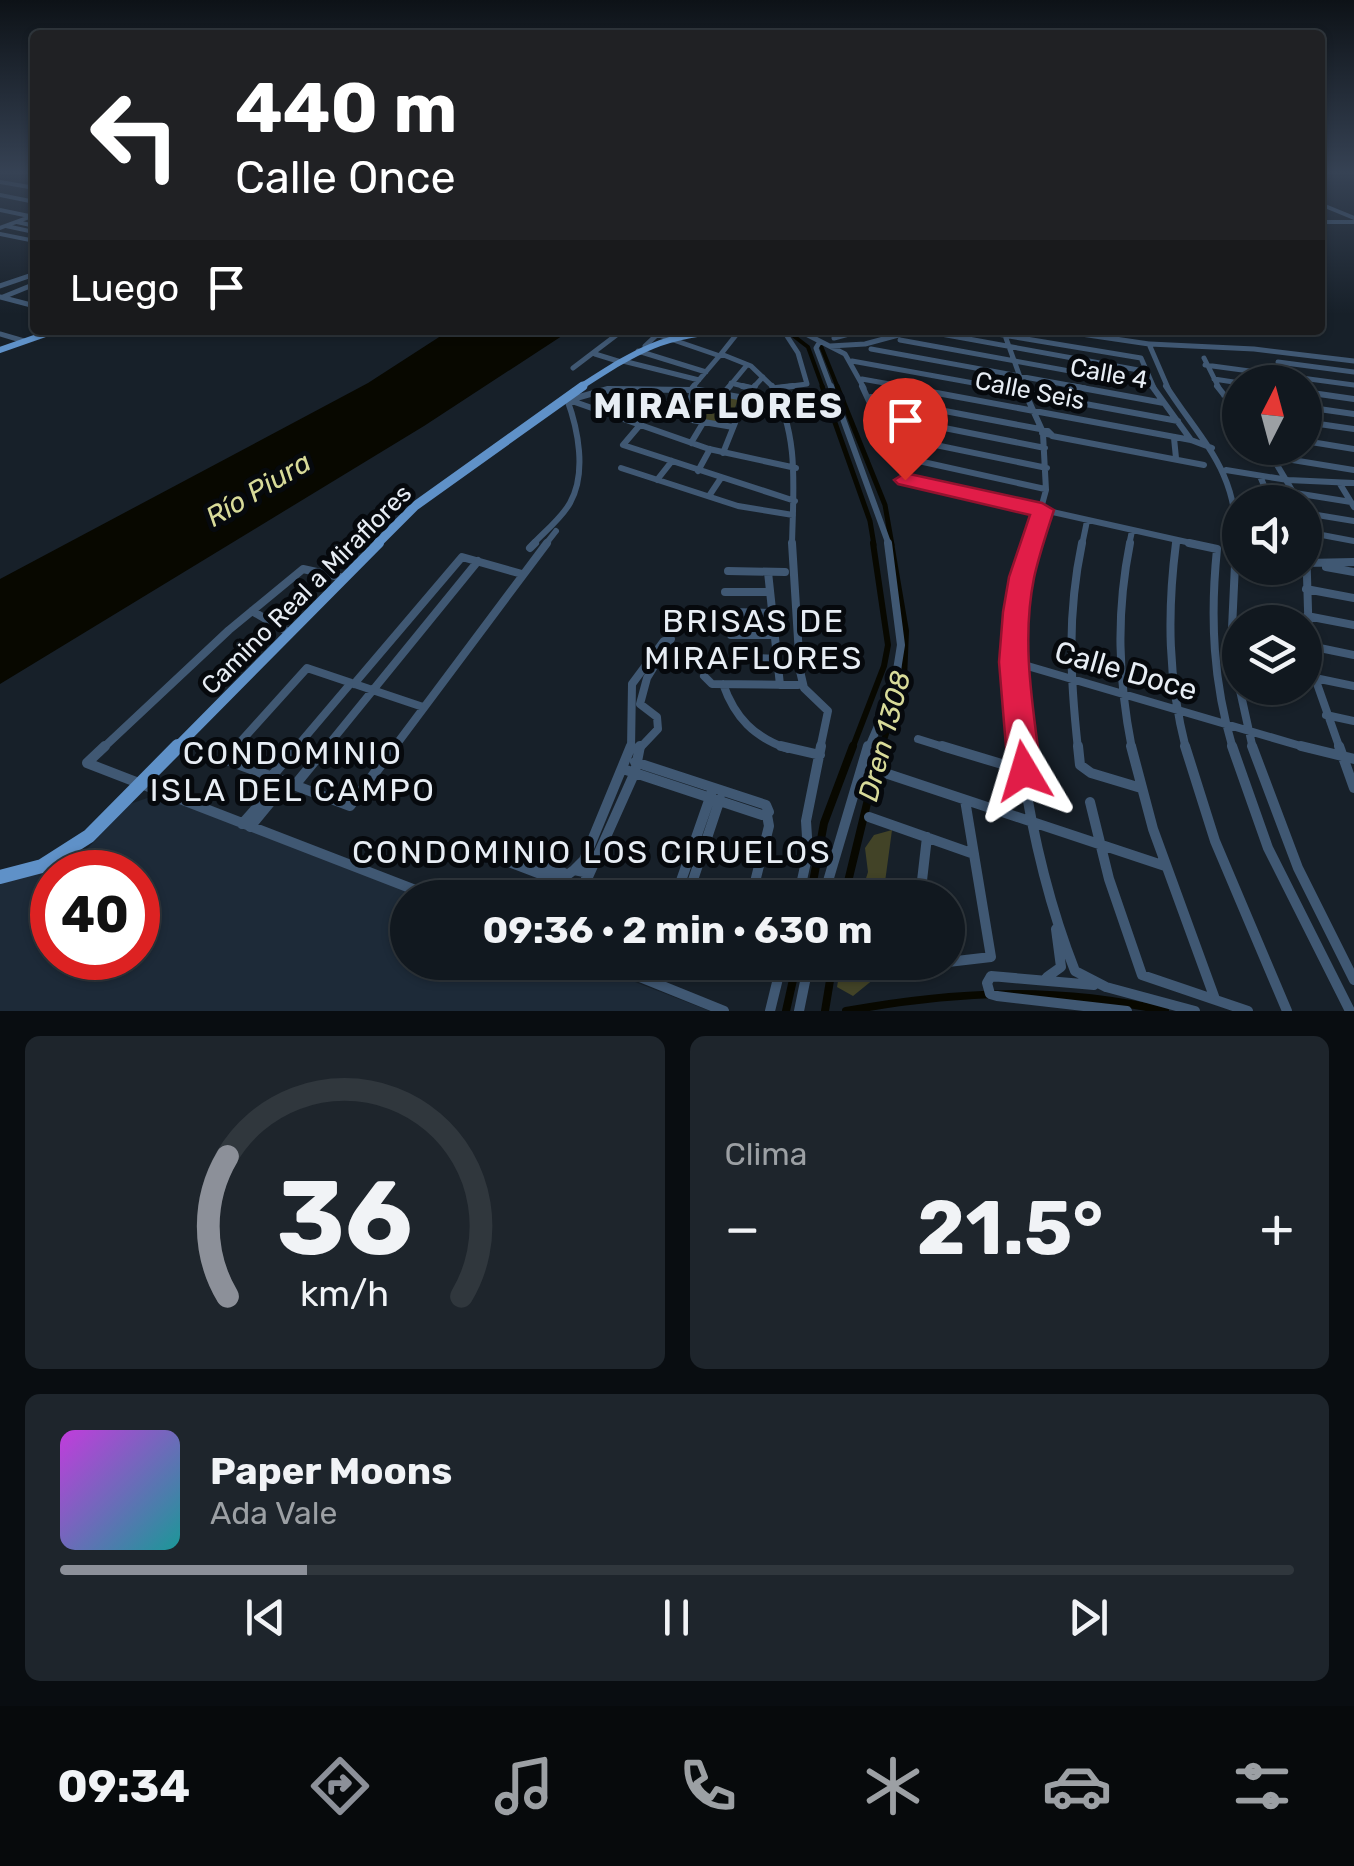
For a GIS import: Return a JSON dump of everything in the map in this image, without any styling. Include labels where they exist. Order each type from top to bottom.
[{"type":"main road","points":[[3,348],[42,335]]},
{"type":"main road","name":"Camino Real a Miraflores","points":[[0,877],[42,866],[89,836],[415,506],[577,389],[641,348],[688,335]]},
{"type":"street","points":[[2,227],[21,220]]},
{"type":"street","points":[[1325,222],[1351,220]]},
{"type":"street","points":[[16,222],[30,227]]},
{"type":"street","points":[[2,227],[30,229]]},
{"type":"street","points":[[2,227],[30,240]]},
{"type":"street","points":[[0,286],[30,276]]},
{"type":"street","points":[[1,297],[30,286]]},
{"type":"street","points":[[1,297],[30,303]]},
{"type":"street","points":[[0,334],[24,341]]},
{"type":"street","points":[[573,368],[616,335]]},
{"type":"street","points":[[655,335],[641,348],[706,372]]},
{"type":"street","points":[[662,335],[740,358],[775,388],[784,406],[796,468],[790,559],[804,688],[828,711],[806,821],[808,853],[802,880]]},
{"type":"street","points":[[733,427],[686,419],[693,389],[734,335]]},
{"type":"street","points":[[775,388],[807,384],[798,354],[786,335]]},
{"type":"street","points":[[808,335],[851,361],[1178,421]]},
{"type":"street","points":[[829,346],[833,337],[842,335]]},
{"type":"street","points":[[828,880],[870,741],[894,689],[901,645],[887,533],[816,348],[865,344],[898,335]]},
{"type":"street","points":[[945,335],[1146,371]]},
{"type":"street","points":[[1004,335],[1017,376],[1047,436],[1046,489],[1022,577],[1014,662],[1032,824],[1056,923],[1075,971],[1106,987]]},
{"type":"street","points":[[1014,335],[1141,358],[1152,386],[1192,440]]},
{"type":"street","points":[[1088,335],[1149,344],[1254,348],[1354,361]]},
{"type":"street","points":[[900,340],[1152,386]]},
{"type":"street","points":[[1149,344],[1168,389],[1213,448],[1224,466],[1228,485]]},
{"type":"street","name":"Calle 4","points":[[871,348],[1164,403]]},
{"type":"street","points":[[594,354],[700,380]]},
{"type":"street","points":[[851,361],[905,480],[1216,550],[1210,619],[1226,723],[1268,841],[1350,1011]]},
{"type":"street","points":[[1222,394],[1204,361],[1225,365]]},
{"type":"street","points":[[1279,365],[1278,362],[1301,365]]},
{"type":"street","points":[[723,394],[747,365]]},
{"type":"street","points":[[1322,368],[1354,372]]},
{"type":"street","points":[[723,453],[751,388],[762,377]]},
{"type":"street","name":"Calle Seis","points":[[860,378],[1038,415],[1192,440],[1213,448]]},
{"type":"street","points":[[1212,379],[1222,380]]},
{"type":"street","points":[[1322,381],[1354,385]]},
{"type":"street","points":[[730,383],[751,388]]},
{"type":"street","points":[[577,389],[693,389],[746,398]]},
{"type":"street","points":[[566,399],[604,390],[690,408]]},
{"type":"street","points":[[1322,394],[1354,399]]},
{"type":"street","points":[[870,397],[1047,436],[1204,464],[1176,458],[1047,436],[878,415]]},
{"type":"street","points":[[566,399],[723,453],[796,468]]},
{"type":"street","points":[[530,548],[572,499],[577,453],[566,399]]},
{"type":"street","points":[[1322,409],[1354,414]]},
{"type":"street","points":[[691,443],[704,422]]},
{"type":"street","points":[[1322,424],[1354,429]]},
{"type":"street","points":[[640,425],[622,444],[795,500]]},
{"type":"street","points":[[886,434],[1047,468]]},
{"type":"street","points":[[1174,438],[1176,458]]},
{"type":"street","points":[[1322,444],[1354,449]]},
{"type":"street","points":[[698,470],[710,449]]},
{"type":"street","points":[[895,456],[1046,489]]},
{"type":"street","points":[[657,480],[672,462]]},
{"type":"street","points":[[1279,465],[1290,485]]},
{"type":"street","points":[[1322,465],[1354,470]]},
{"type":"street","points":[[1224,466],[1288,480],[1354,483]]},
{"type":"street","points":[[621,468],[709,496],[794,515]]},
{"type":"street","points":[[1260,475],[1264,485]]},
{"type":"street","points":[[709,496],[721,478]]},
{"type":"street","points":[[1340,484],[1352,505]]},
{"type":"street","points":[[762,510],[769,493]]},
{"type":"street","points":[[1322,498],[1352,505]]},
{"type":"street","points":[[1322,515],[1354,521]]},
{"type":"street","points":[[1087,521],[1071,596],[1070,678],[1083,770],[1142,789]]},
{"type":"street","points":[[423,708],[307,668],[224,759],[350,806],[556,531]]},
{"type":"street","points":[[1132,531],[1122,566],[1118,606],[1122,693],[1142,789],[1165,866],[1215,999]]},
{"type":"street","points":[[1322,533],[1354,541]]},
{"type":"street","points":[[1176,541],[1169,576],[1166,636],[1176,708],[1220,860],[1287,1011]]},
{"type":"street","points":[[284,781],[352,684],[462,557],[522,574]]},
{"type":"street","points":[[246,825],[372,690],[478,561]]},
{"type":"street","points":[[1322,562],[1354,562]]},
{"type":"street","points":[[1322,565],[1354,572]]},
{"type":"street","points":[[344,578],[302,569],[87,762],[390,880]]},
{"type":"street","points":[[728,571],[785,572]]},
{"type":"street","points":[[768,572],[780,684]]},
{"type":"street","points":[[1233,585],[1228,617],[1233,668],[1249,733],[1302,878],[1354,980]]},
{"type":"street","points":[[1306,585],[1307,605]]},
{"type":"street","points":[[1306,589],[1354,598]]},
{"type":"street","points":[[725,592],[770,592]]},
{"type":"street","points":[[252,612],[288,632]]},
{"type":"street","points":[[730,612],[772,613]]},
{"type":"street","points":[[1322,619],[1354,625]]},
{"type":"street","points":[[731,634],[775,635]]},
{"type":"street","points":[[565,880],[584,860],[631,766],[640,745],[656,732],[659,722],[640,704],[642,686],[672,642],[668,638],[633,682],[631,766],[591,880]]},
{"type":"street","points":[[1322,649],[1354,656]]},
{"type":"street","points":[[732,657],[777,659]]},
{"type":"street","name":"Calle Doce","points":[[1014,662],[1249,733],[1354,759]]},
{"type":"street","points":[[704,676],[710,683],[798,685]]},
{"type":"street","points":[[1322,679],[1354,686]]},
{"type":"street","points":[[723,684],[732,710],[755,735],[779,748],[820,756]]},
{"type":"street","points":[[1322,702],[1354,788]]},
{"type":"street","points":[[632,728],[640,711],[649,711]]},
{"type":"street","points":[[1325,714],[1354,721]]},
{"type":"street","points":[[632,728],[648,739]]},
{"type":"street","points":[[918,739],[1024,771]]},
{"type":"street","points":[[631,766],[767,816],[769,826],[756,880]]},
{"type":"street","points":[[885,774],[1165,866]]},
{"type":"street","points":[[682,880],[716,795]]},
{"type":"street","points":[[692,880],[716,795]]},
{"type":"street","points":[[965,800],[991,955],[989,959],[965,961]]},
{"type":"street","points":[[1090,802],[1142,975],[1248,1011]]},
{"type":"street","points":[[869,817],[974,854]]},
{"type":"street","points":[[922,880],[927,838]]},
{"type":"street","points":[[566,875],[573,880]]},
{"type":"street","points":[[1038,978],[1060,972],[1056,923]]},
{"type":"street","points":[[1127,1011],[1060,1001],[998,999],[988,989],[991,976],[1038,978],[1106,987],[1195,1011]]},
{"type":"street","points":[[647,980],[724,1011]]},
{"type":"street","points":[[770,1011],[778,980]]},
{"type":"street","points":[[799,1011],[805,980]]},
{"type":"shaded area","points":[[159,794],[390,885],[390,980],[630,980],[710,1011],[0,1011],[0,881],[30,873],[30,980],[160,980],[160,850],[86,850],[130,804]]},
{"type":"green space","points":[[699,392],[739,398],[728,424],[688,417]]},
{"type":"green space","points":[[892,830],[885,880],[865,880],[865,848],[874,835]]},
{"type":"green space","points":[[838,980],[873,980],[853,996],[837,987]]},
{"type":"water","name":"Río Piura","points":[[442,335],[563,335],[424,426],[0,684],[0,579],[368,383]]},
{"type":"waterway","points":[[792,335],[808,347],[823,388]]},
{"type":"waterway","name":"Dren 1308","points":[[821,346],[838,388]]},
{"type":"waterway","points":[[822,386],[870,521],[874,545]]},
{"type":"waterway","name":"Dren 1308","points":[[837,386],[885,505],[892,545]]},
{"type":"waterway","points":[[852,749],[884,666],[888,645],[873,543]]},
{"type":"waterway","name":"Dren 1308","points":[[881,749],[904,679],[906,631],[891,543]]},
{"type":"waterway","points":[[813,880],[824,823],[853,746]]},
{"type":"waterway","name":"Dren 1308","points":[[848,880],[881,746]]},
{"type":"waterway","points":[[786,1011],[793,980]]},
{"type":"waterway","name":"Dren 1308","points":[[825,1011],[830,980]]},
{"type":"waterway","points":[[846,1011],[926,999],[1006,994],[1084,998],[1165,1011]]},
{"type":"district","name":"MIRAFLORES","points":[[719,406]]},
{"type":"district","name":"BRISAS DE MIRAFLORES","points":[[754,640]]},
{"type":"district","name":"CONDOMINIO ISLA DEL CAMPO","points":[[293,772]]},
{"type":"district","name":"CONDOMINIO LOS CIRUELOS","points":[[592,852]]},
{"type":"route","points":[[905,480],[1042,510],[1016,612],[1014,662],[1024,771]]}]
